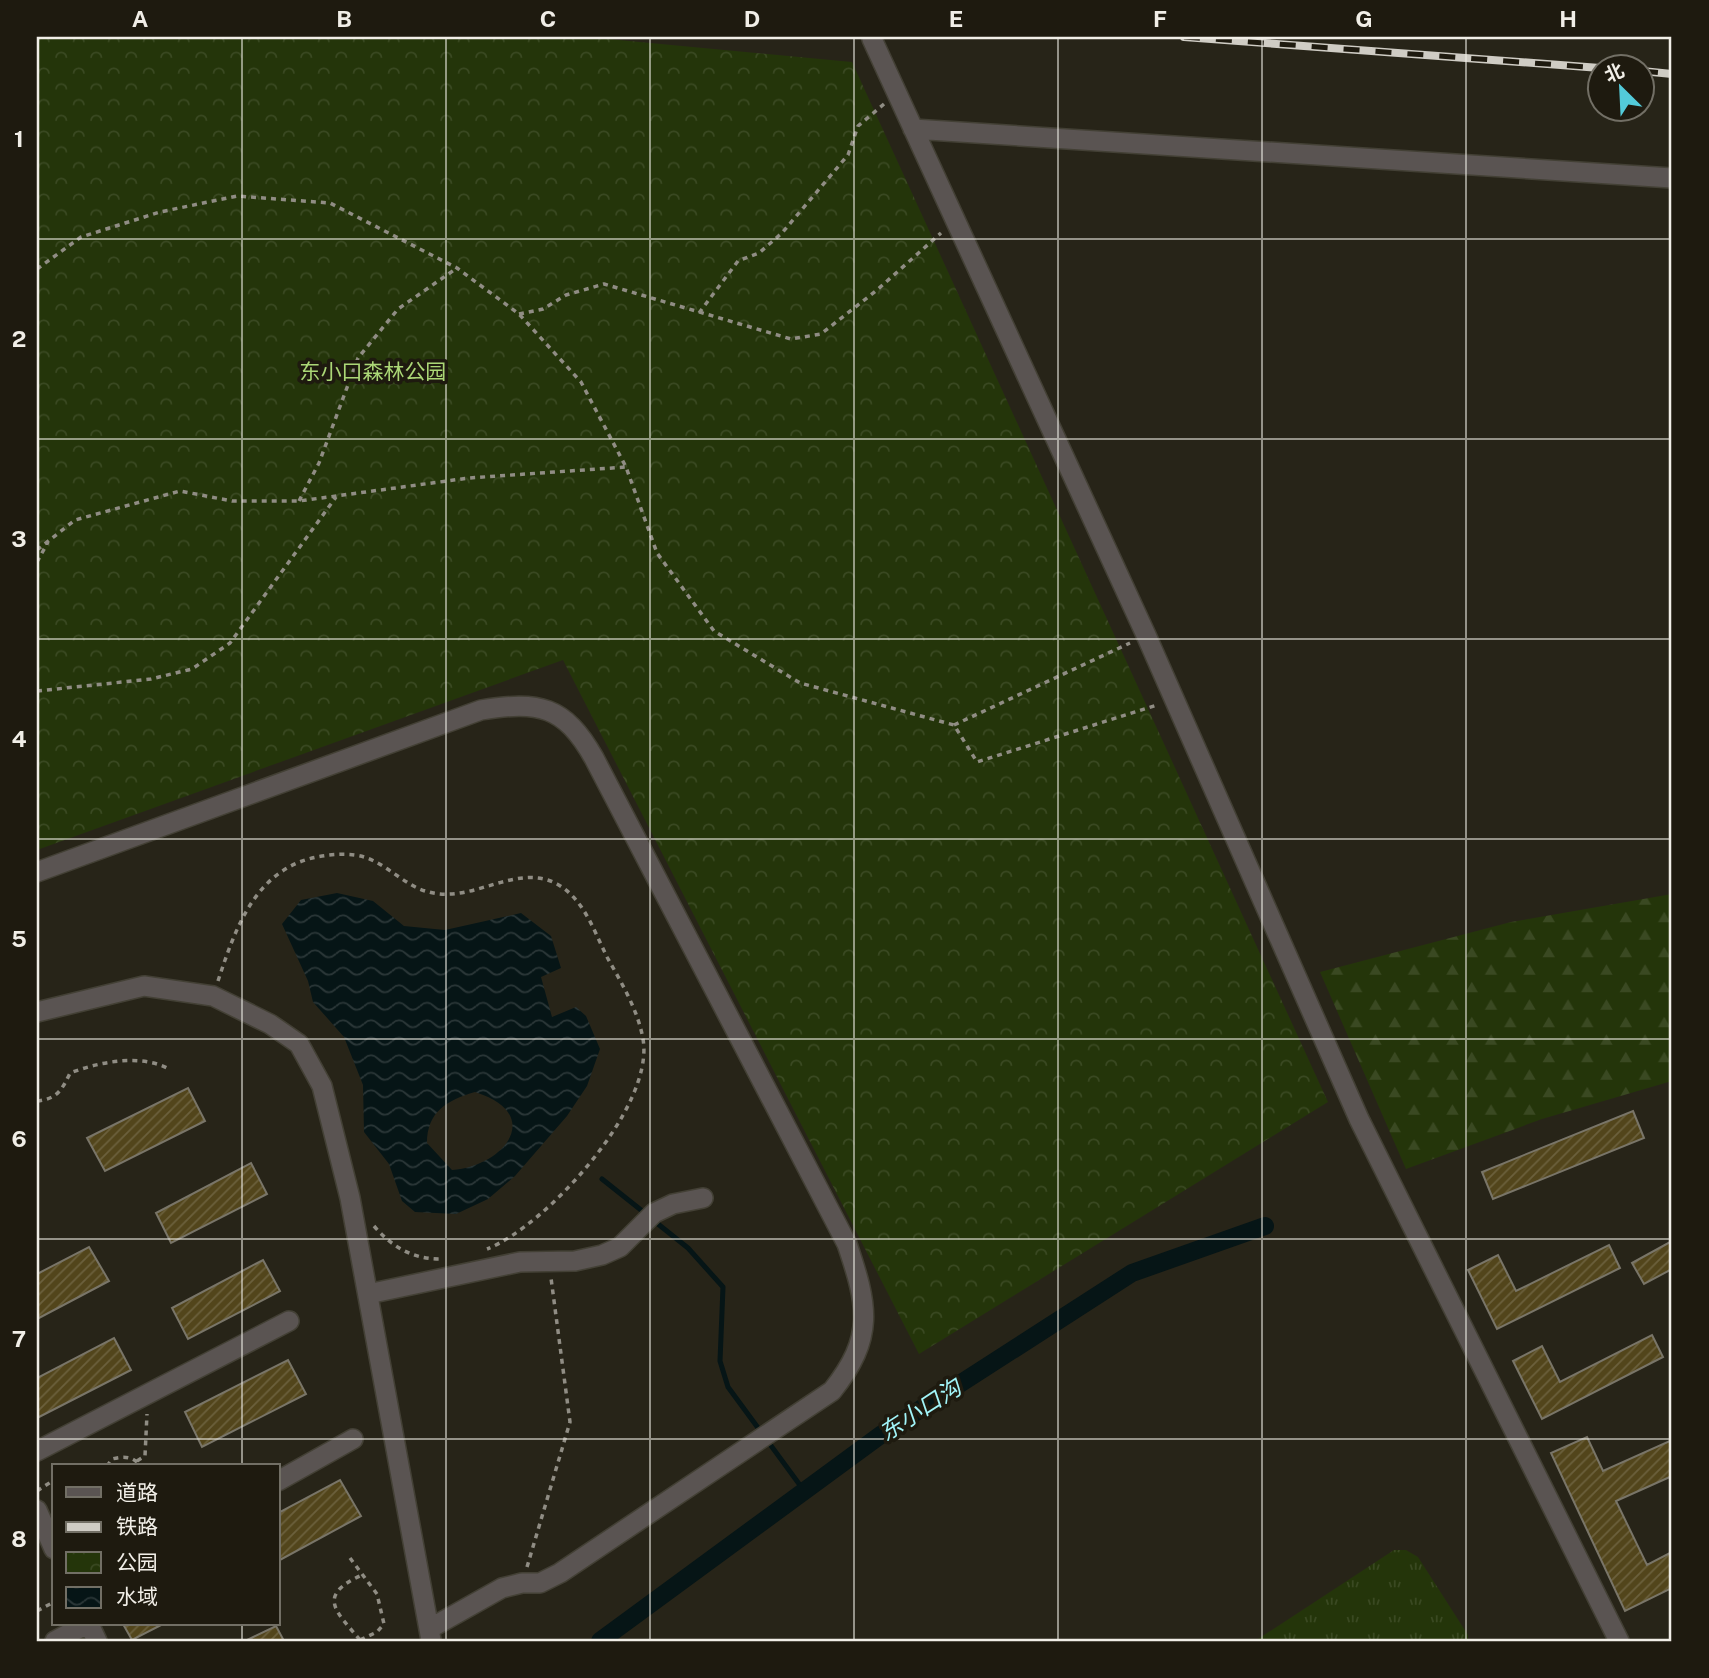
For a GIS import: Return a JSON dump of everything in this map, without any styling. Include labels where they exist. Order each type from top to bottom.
[{"type":"street","points":[[872,39],[1146,635],[1359,1119],[1619,1641]]},
{"type":"street","points":[[913,129],[1672,178]]},
{"type":"street","points":[[37,872],[481,710],[509,706],[538,708],[562,716],[580,733],[594,758],[847,1244],[858,1275],[863,1302],[864,1334],[854,1364],[832,1391],[560,1573],[540,1583],[522,1583],[502,1588],[430,1635],[350,1198],[321,1086],[299,1044],[270,1024],[213,996],[144,986],[37,1012]]},
{"type":"street","points":[[368,1294],[520,1262],[549,1262],[602,1255],[620,1247],[649,1218],[673,1204],[703,1198]]},
{"type":"street","points":[[37,1451],[289,1321]]},
{"type":"street","points":[[280,1479],[353,1438]]},
{"type":"street","points":[[39,1522],[52,1545]]},
{"type":"street","points":[[55,1641],[84,1626]]},
{"type":"path","points":[[699,313],[738,261],[759,253],[782,233],[807,199],[848,155],[858,126],[897,94]]},
{"type":"path","points":[[37,269],[81,237],[160,212],[237,196],[330,203],[457,268],[519,314],[581,382],[626,467],[657,553],[714,631],[800,683],[954,725],[1146,635]]},
{"type":"path","points":[[519,314],[543,309],[566,295],[604,284],[791,339],[821,334],[877,290],[954,219]]},
{"type":"path","points":[[299,501],[324,451],[358,358],[398,309],[457,268]]},
{"type":"path","points":[[37,550],[75,520],[180,492],[232,501],[299,501],[469,478],[626,467]]},
{"type":"path","points":[[37,691],[150,678],[192,669],[230,643],[337,495]]},
{"type":"path","points":[[37,562],[49,541]]},
{"type":"path","points":[[954,725],[976,762],[1175,700]]},
{"type":"path","points":[[213,996],[232,935],[250,904],[272,876],[305,859],[333,854],[363,856],[425,892],[450,897],[530,877],[557,884],[581,904],[629,998],[643,1040],[640,1082],[578,1181],[528,1226],[484,1250]]},
{"type":"path","points":[[37,1101],[49,1100],[62,1091],[70,1073],[87,1066],[134,1062],[158,1064],[167,1068]]},
{"type":"path","points":[[372,1224],[387,1241],[421,1259],[446,1259]]},
{"type":"path","points":[[522,1583],[570,1422],[549,1262]]},
{"type":"path","points":[[137,1461],[145,1456],[148,1443],[146,1416],[150,1411]]},
{"type":"path","points":[[108,1464],[112,1459],[124,1456],[139,1464]]},
{"type":"path","points":[[37,1491],[52,1480]]},
{"type":"path","points":[[350,1558],[377,1594],[384,1624],[377,1632],[360,1640],[340,1621],[334,1601],[339,1588],[362,1575]]},
{"type":"green space","name":"东小口森林公园","points":[[37,37],[587,37],[852,62],[1328,1102],[919,1354],[563,660],[37,850]]},
{"type":"green space","points":[[1672,894],[1672,1081],[1542,1119],[1406,1169],[1320,972],[1511,922]]},
{"type":"green space","points":[[1394,1550],[1406,1550],[1418,1557],[1468,1635],[1468,1641],[1255,1641]]},
{"type":"water","points":[[337,893],[373,901],[404,926],[445,930],[521,913],[551,936],[561,968],[541,977],[552,1017],[576,1007],[586,1016],[600,1049],[587,1086],[567,1116],[515,1176],[488,1199],[456,1214],[415,1212],[402,1201],[389,1164],[364,1132],[363,1085],[344,1037],[313,1002],[308,981],[282,924],[301,900]],"holes":[[[475,1092],[496,1102],[508,1113],[512,1125],[510,1138],[488,1159],[452,1170],[427,1143],[435,1115],[448,1103]]]},
{"type":"building","points":[[188,1088],[205,1121],[105,1171],[87,1138]]},
{"type":"building","points":[[1633,1111],[1644,1138],[1493,1199],[1482,1172]]},
{"type":"building","points":[[251,1163],[267,1194],[171,1243],[156,1213]]},
{"type":"building","points":[[1672,1241],[1672,1269],[1644,1284],[1632,1263]]},
{"type":"building","points":[[1609,1245],[1620,1268],[1497,1329],[1468,1270],[1498,1255],[1516,1291]]},
{"type":"building","points":[[89,1247],[109,1281],[37,1319],[37,1274]]},
{"type":"building","points":[[263,1260],[280,1291],[188,1339],[172,1308]]},
{"type":"building","points":[[1652,1335],[1663,1357],[1542,1419],[1513,1361],[1542,1346],[1560,1382]]},
{"type":"building","points":[[114,1338],[131,1370],[37,1418],[37,1378]]},
{"type":"building","points":[[288,1360],[306,1394],[202,1447],[185,1412]]},
{"type":"building","points":[[1587,1437],[1603,1471],[1672,1440],[1672,1476],[1616,1501],[1647,1565],[1672,1552],[1672,1588],[1625,1611],[1551,1453]]},
{"type":"building","points":[[340,1480],[361,1516],[280,1560],[280,1512]]},
{"type":"building","points":[[124,1626],[159,1626],[132,1640]]},
{"type":"building","points":[[276,1626],[284,1641],[245,1641]]},
{"type":"waterway","points":[[602,1179],[646,1214]]},
{"type":"waterway","points":[[653,1220],[688,1248],[723,1287],[720,1361],[728,1387],[805,1492]]},
{"type":"waterway","name":"东小口沟","points":[[600,1641],[882,1434],[1132,1273],[1265,1226]]},
{"type":"railway","points":[[1184,37],[1586,67]]},
{"type":"railway","points":[[1656,72],[1672,74]]}]
